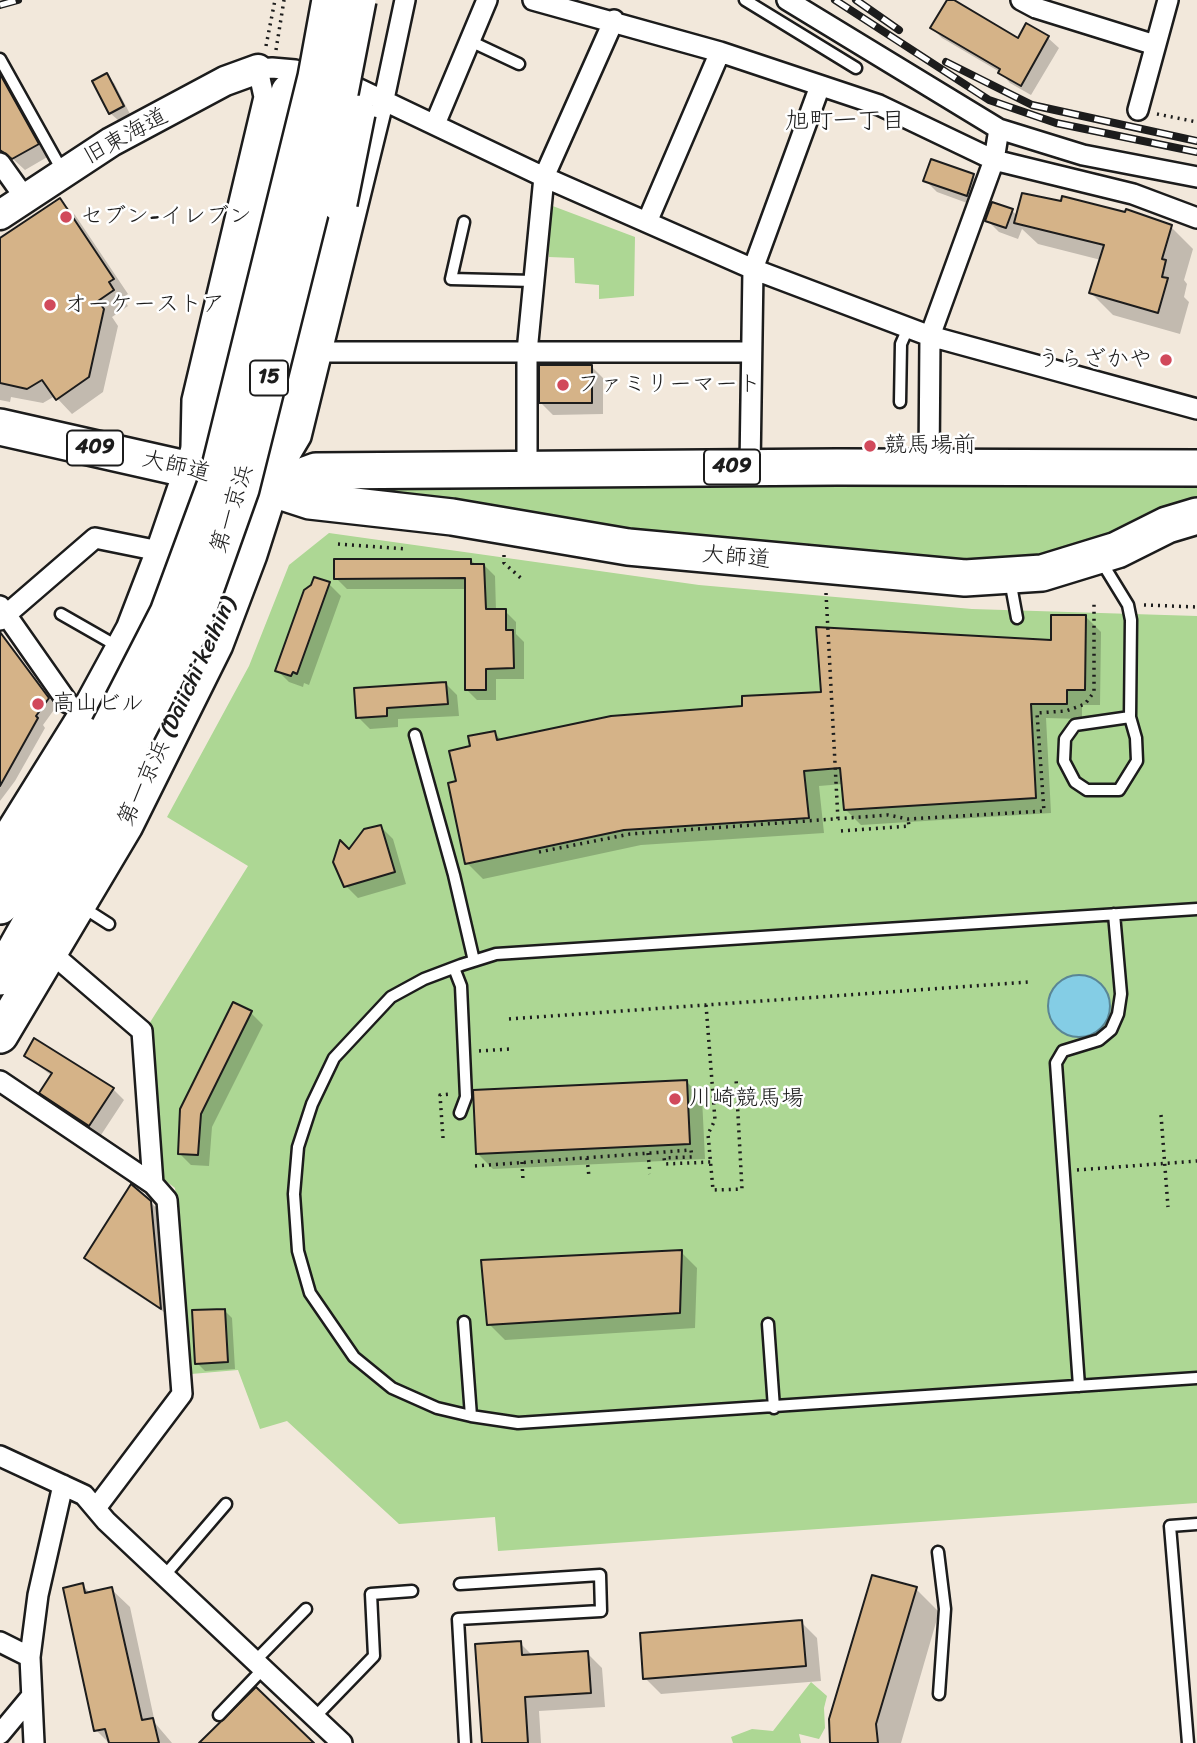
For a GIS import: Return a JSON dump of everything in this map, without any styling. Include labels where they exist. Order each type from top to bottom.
[{"type":"highway","points":[[4,838],[92,707],[134,630],[164,552],[225,362],[308,0]]},
{"type":"highway","name":"第一京浜","points":[[0,977],[121,734],[216,483],[316,77],[330,0]]},
{"type":"highway","name":"第一京浜","points":[[0,906],[121,734],[194,624],[242,489],[340,93],[358,0]]},
{"type":"highway","name":"第一京浜 (Daiichi keihin)","points":[[0,1035],[125,825],[215,644],[249,554],[270,488],[283,416],[339,203],[380,0]]},
{"type":"highway","name":"大師道","points":[[0,426],[270,488],[310,501],[452,517],[628,547],[965,578],[1042,573],[1099,556],[1167,525],[1197,516]]},
{"type":"highway","name":"409","points":[[270,488],[316,471],[750,467],[1197,468]]},
{"type":"street","points":[[270,488],[301,438],[324,352],[405,0]]},
{"type":"street","points":[[435,124],[487,0]]},
{"type":"street","points":[[533,0],[614,20],[720,52],[889,109],[994,160],[1133,194],[1197,218]]},
{"type":"street","points":[[787,0],[999,129],[1083,155],[1197,177]]},
{"type":"street","points":[[1021,0],[1035,8],[1155,45]]},
{"type":"street","points":[[1138,110],[1168,0]]},
{"type":"street","points":[[527,469],[527,352],[544,177],[614,20]]},
{"type":"street","points":[[647,222],[720,52]]},
{"type":"street","points":[[191,471],[192,400],[264,97],[266,58],[295,70],[351,85],[544,177],[753,269],[908,328],[1197,409]]},
{"type":"street","name":"旧東海道","points":[[0,215],[111,142],[266,58]]},
{"type":"street","points":[[750,467],[753,269],[820,86]]},
{"type":"street","points":[[929,467],[930,336],[994,160],[999,129]]},
{"type":"street","points":[[0,163],[24,198]]},
{"type":"street","points":[[324,352],[751,352]]},
{"type":"street","points":[[68,702],[2,614],[95,538],[164,552]]},
{"type":"street","points":[[49,951],[142,1031],[153,1184]]},
{"type":"street","points":[[0,1081],[153,1184],[166,1199],[181,1394],[125,1478],[96,1508]]},
{"type":"street","points":[[0,1456],[84,1495],[106,1521],[342,1743]]},
{"type":"street","points":[[34,1743],[30,1657],[38,1595],[63,1485]]},
{"type":"street","points":[[0,1642],[30,1657]]},
{"type":"street","points":[[0,1734],[30,1698]]},
{"type":"lane","points":[[745,0],[856,68]]},
{"type":"lane","points":[[470,41],[519,64]]},
{"type":"lane","points":[[0,59],[64,173]]},
{"type":"lane","points":[[464,222],[451,279],[534,281]]},
{"type":"lane","points":[[900,402],[901,344],[908,328]]},
{"type":"lane","points":[[1099,556],[1128,605],[1131,620],[1129,717],[1136,738],[1137,761],[1119,790],[1087,790],[1075,782],[1064,761],[1065,739],[1075,725],[1129,717]]},
{"type":"lane","points":[[1009,576],[1017,618]]},
{"type":"lane","points":[[61,614],[123,650]]},
{"type":"lane","points":[[415,735],[454,875],[474,961]]},
{"type":"lane","points":[[77,904],[109,924]]},
{"type":"lane","points":[[1197,909],[496,954],[424,979],[391,997],[334,1058],[312,1104],[298,1147],[294,1194],[298,1251],[310,1293],[354,1357],[392,1388],[437,1408],[471,1416],[518,1423],[1197,1378]]},
{"type":"lane","points":[[1079,1386],[1056,1063],[1063,1051],[1099,1040],[1111,1030],[1118,1014],[1121,994],[1114,914]]},
{"type":"lane","points":[[454,968],[461,986],[466,1087],[466,1097],[460,1113]]},
{"type":"lane","points":[[464,1322],[471,1416]]},
{"type":"lane","points":[[768,1324],[774,1408]]},
{"type":"lane","points":[[164,1575],[226,1504]]},
{"type":"lane","points":[[1188,1743],[1193,1719],[1170,1526],[1197,1524]]},
{"type":"lane","points":[[938,1552],[945,1609],[939,1695]]},
{"type":"lane","points":[[460,1584],[600,1575],[601,1611],[457,1619],[465,1743]]},
{"type":"lane","points":[[315,1717],[374,1656],[371,1594],[412,1591]]},
{"type":"lane","points":[[219,1715],[306,1609]]},
{"type":"path","points":[[266,58],[275,0]]},
{"type":"path","points":[[266,58],[284,0]]},
{"type":"path","points":[[1138,110],[1197,122]]},
{"type":"path","points":[[355,538],[355,545]]},
{"type":"path","points":[[338,544],[407,549]]},
{"type":"path","points":[[504,552],[503,563],[523,580]]},
{"type":"path","points":[[826,588],[838,820]]},
{"type":"path","points":[[539,852],[630,834],[888,815],[908,819],[1044,811],[1037,713],[1066,711],[1085,704],[1094,692],[1094,604]]},
{"type":"path","points":[[1128,605],[1197,607]]},
{"type":"path","points":[[841,831],[909,826],[908,819]]},
{"type":"path","points":[[509,1019],[1029,982]]},
{"type":"path","points":[[706,1005],[715,1120],[709,1134],[713,1191],[742,1189],[736,1078]]},
{"type":"path","points":[[1161,1115],[1168,1207]]},
{"type":"path","points":[[475,1166],[691,1150],[692,1157],[664,1158],[665,1164],[711,1162]]},
{"type":"path","points":[[648,1153],[650,1174]]},
{"type":"path","points":[[587,1157],[589,1177]]},
{"type":"path","points":[[1063,1171],[1197,1161]]},
{"type":"path","points":[[522,1162],[523,1180]]},
{"type":"green space","points":[[550,205],[635,237],[634,296],[599,299],[599,285],[575,283],[574,258],[549,257]]},
{"type":"green space","points":[[348,477],[1197,477],[1197,505],[1120,536],[1006,567],[617,536],[348,490]]},
{"type":"green space","name":"川崎競馬場","points":[[329,533],[699,585],[972,609],[1197,616],[1197,1503],[498,1551],[495,1517],[399,1524],[287,1421],[260,1429],[238,1370],[191,1374],[175,1188],[158,1175],[149,1024],[248,866],[167,817],[249,666],[289,565]]},
{"type":"green space","points":[[811,1682],[827,1696],[824,1708],[825,1728],[819,1739],[799,1734],[801,1743],[733,1743],[731,1737],[752,1729],[773,1731]]},
{"type":"water","points":[[1073,975],[1085,975],[1101,984],[1108,994],[1108,1018],[1101,1028],[1085,1037],[1073,1037],[1062,1032],[1053,1023],[1048,1012],[1048,1000],[1053,989],[1062,980]]},
{"type":"building","points":[[947,0],[954,0],[1018,38],[1026,23],[1049,36],[1021,86],[998,73],[1000,69],[930,28]]},
{"type":"building","points":[[107,73],[124,106],[109,114],[92,81]]},
{"type":"building","points":[[0,74],[39,144],[12,159],[0,150]]},
{"type":"building","points":[[931,159],[974,174],[967,196],[923,181]]},
{"type":"building","points":[[1022,193],[1061,201],[1062,196],[1125,212],[1126,209],[1172,225],[1162,259],[1166,260],[1162,277],[1168,278],[1158,313],[1089,293],[1104,245],[1014,223]]},
{"type":"building","name":"オーケーストア","points":[[60,198],[114,279],[109,282],[114,290],[98,301],[104,309],[89,377],[56,400],[42,380],[27,389],[0,383],[0,238]]},
{"type":"building","points":[[992,202],[1013,209],[1006,228],[985,221]]},
{"type":"building","points":[[539,365],[592,365],[592,403],[539,403]]},
{"type":"building","points":[[334,559],[471,559],[471,564],[484,564],[486,609],[506,609],[506,630],[513,630],[514,668],[486,669],[486,690],[465,690],[465,578],[334,579]]},
{"type":"building","points":[[314,577],[330,582],[297,674],[293,672],[291,676],[275,671],[304,590],[311,585]]},
{"type":"building","points":[[1051,615],[1086,615],[1085,690],[1067,690],[1067,704],[1031,704],[1036,798],[844,810],[840,768],[804,771],[809,818],[624,830],[465,864],[448,783],[456,781],[449,751],[470,746],[468,736],[495,731],[497,740],[611,716],[742,706],[742,696],[821,692],[816,627],[1051,640]]},
{"type":"building","points":[[0,632],[49,698],[36,716],[38,718],[0,786]]},
{"type":"building","points":[[446,682],[448,704],[387,708],[387,716],[356,718],[354,688]]},
{"type":"building","points":[[381,825],[395,872],[344,887],[333,862],[340,840],[349,849],[364,829]]},
{"type":"building","points":[[233,1002],[252,1011],[201,1114],[198,1155],[178,1154],[180,1109]]},
{"type":"building","points":[[34,1038],[114,1088],[89,1126],[39,1093],[52,1073],[24,1056]]},
{"type":"building","points":[[687,1080],[690,1144],[476,1154],[473,1090]]},
{"type":"building","points":[[131,1184],[151,1201],[161,1309],[84,1258]]},
{"type":"building","points":[[682,1250],[680,1313],[487,1325],[481,1260]]},
{"type":"building","points":[[225,1309],[228,1362],[195,1364],[192,1310]]},
{"type":"building","points":[[872,1575],[917,1587],[876,1724],[878,1743],[830,1743],[829,1719]]},
{"type":"building","points":[[83,1583],[85,1593],[112,1587],[142,1720],[153,1718],[159,1743],[109,1743],[105,1729],[94,1731],[63,1588]]},
{"type":"building","points":[[802,1620],[806,1666],[643,1679],[640,1633]]},
{"type":"building","points":[[521,1641],[522,1655],[588,1651],[591,1693],[525,1697],[528,1743],[482,1743],[475,1644]]},
{"type":"building","points":[[256,1687],[314,1743],[199,1743]]},
{"type":"railway","points":[[0,5],[18,0]]},
{"type":"railway","points":[[835,0],[989,100],[1056,123],[1197,152]]},
{"type":"railway","points":[[856,0],[899,30]]},
{"type":"railway","points":[[946,62],[1032,105],[1197,141]]},
{"type":"place","name":"セブン-イレブン","points":[[66,217]]},
{"type":"place","name":"オーケーストア","points":[[50,305]]},
{"type":"place","name":"うらざかや","points":[[1166,360]]},
{"type":"place","name":"ファミリーマート","points":[[563,385]]},
{"type":"place","name":"競馬場前","points":[[870,446]]},
{"type":"place","name":"高山ビル","points":[[38,704]]},
{"type":"place","name":"川崎競馬場","points":[[675,1099]]},
{"type":"district","name":"旭町一丁目","points":[[845,122]]}]
